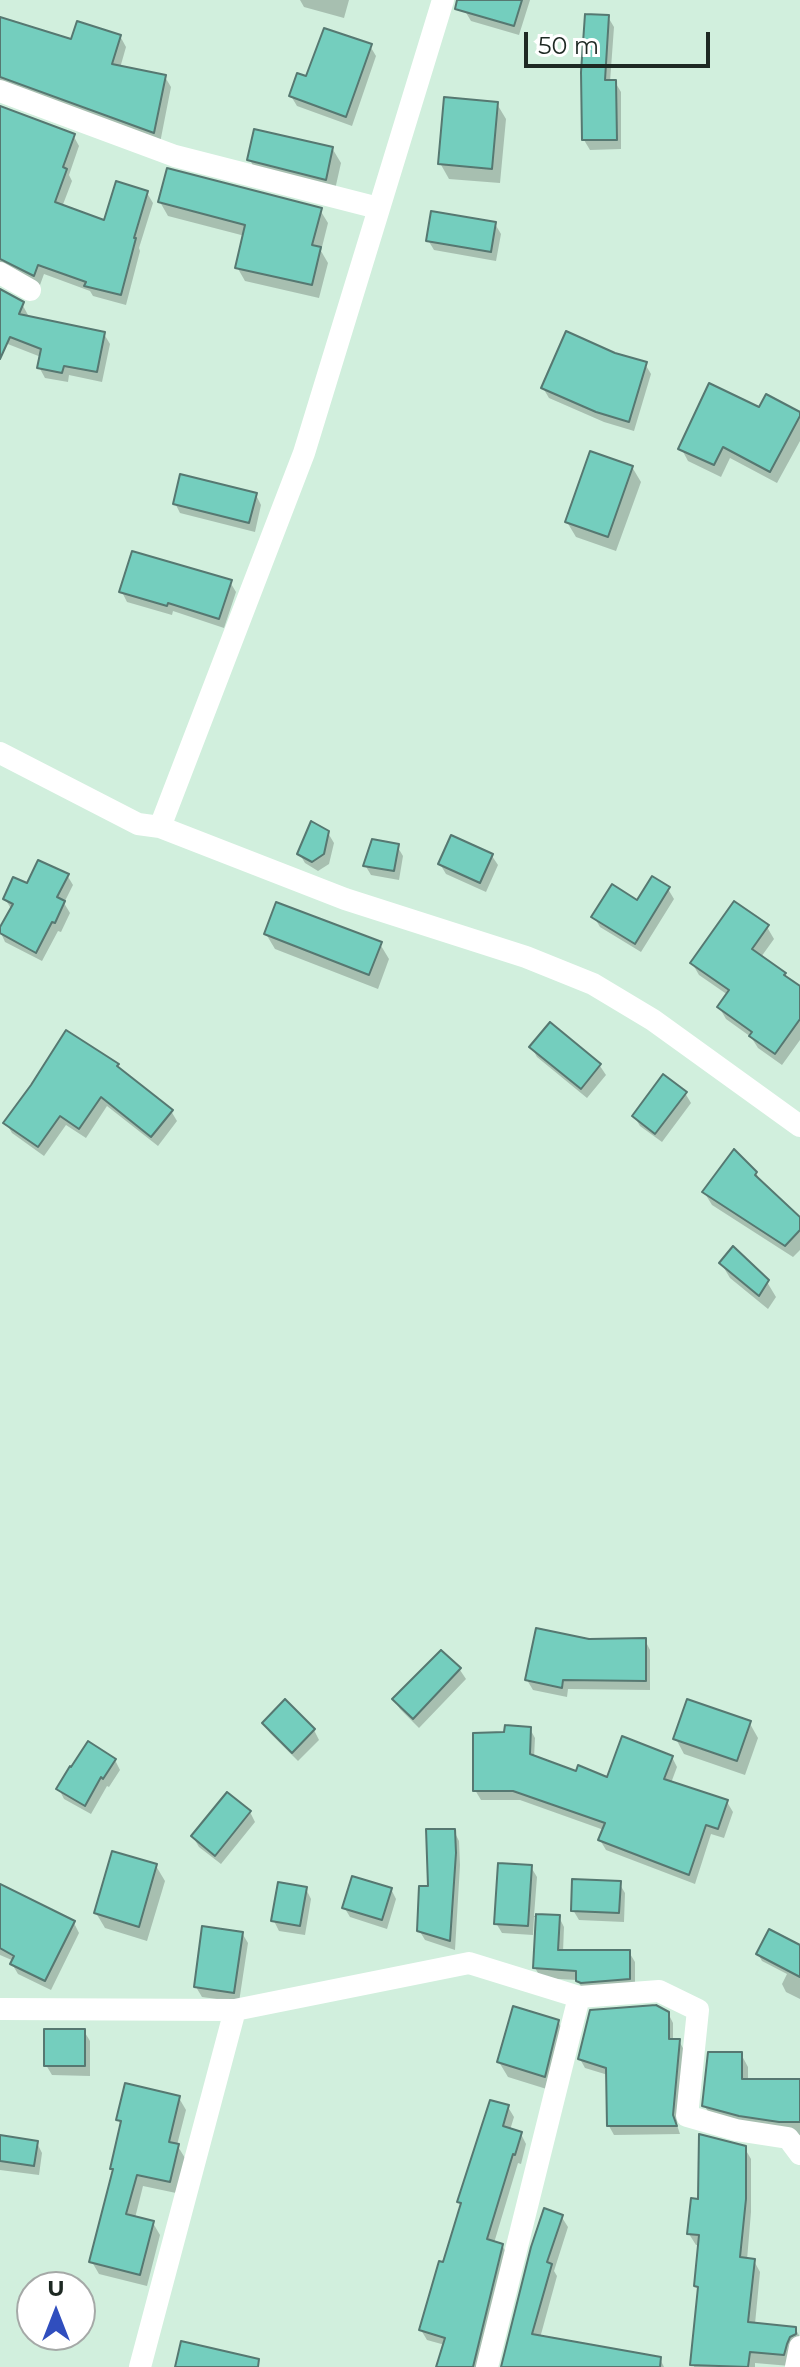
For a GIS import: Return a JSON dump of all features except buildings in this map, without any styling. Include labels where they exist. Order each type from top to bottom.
[{"type":"street","points":[[160,827],[304,453],[443,0]]},
{"type":"street","points":[[0,91],[175,156],[378,208]]},
{"type":"street","points":[[0,273],[30,290]]},
{"type":"street","points":[[0,753],[138,824],[160,827],[345,899],[526,957],[593,984],[653,1020],[800,1126]]},
{"type":"street","points":[[0,2009],[235,2010],[469,1963],[579,1997],[659,1991],[698,2010],[687,2116],[736,2130],[788,2138],[800,2154]]},
{"type":"street","points":[[487,2367],[579,1997]]},
{"type":"street","points":[[140,2367],[235,2010]]},
{"type":"street","points":[[796,2367],[800,2347]]}]
